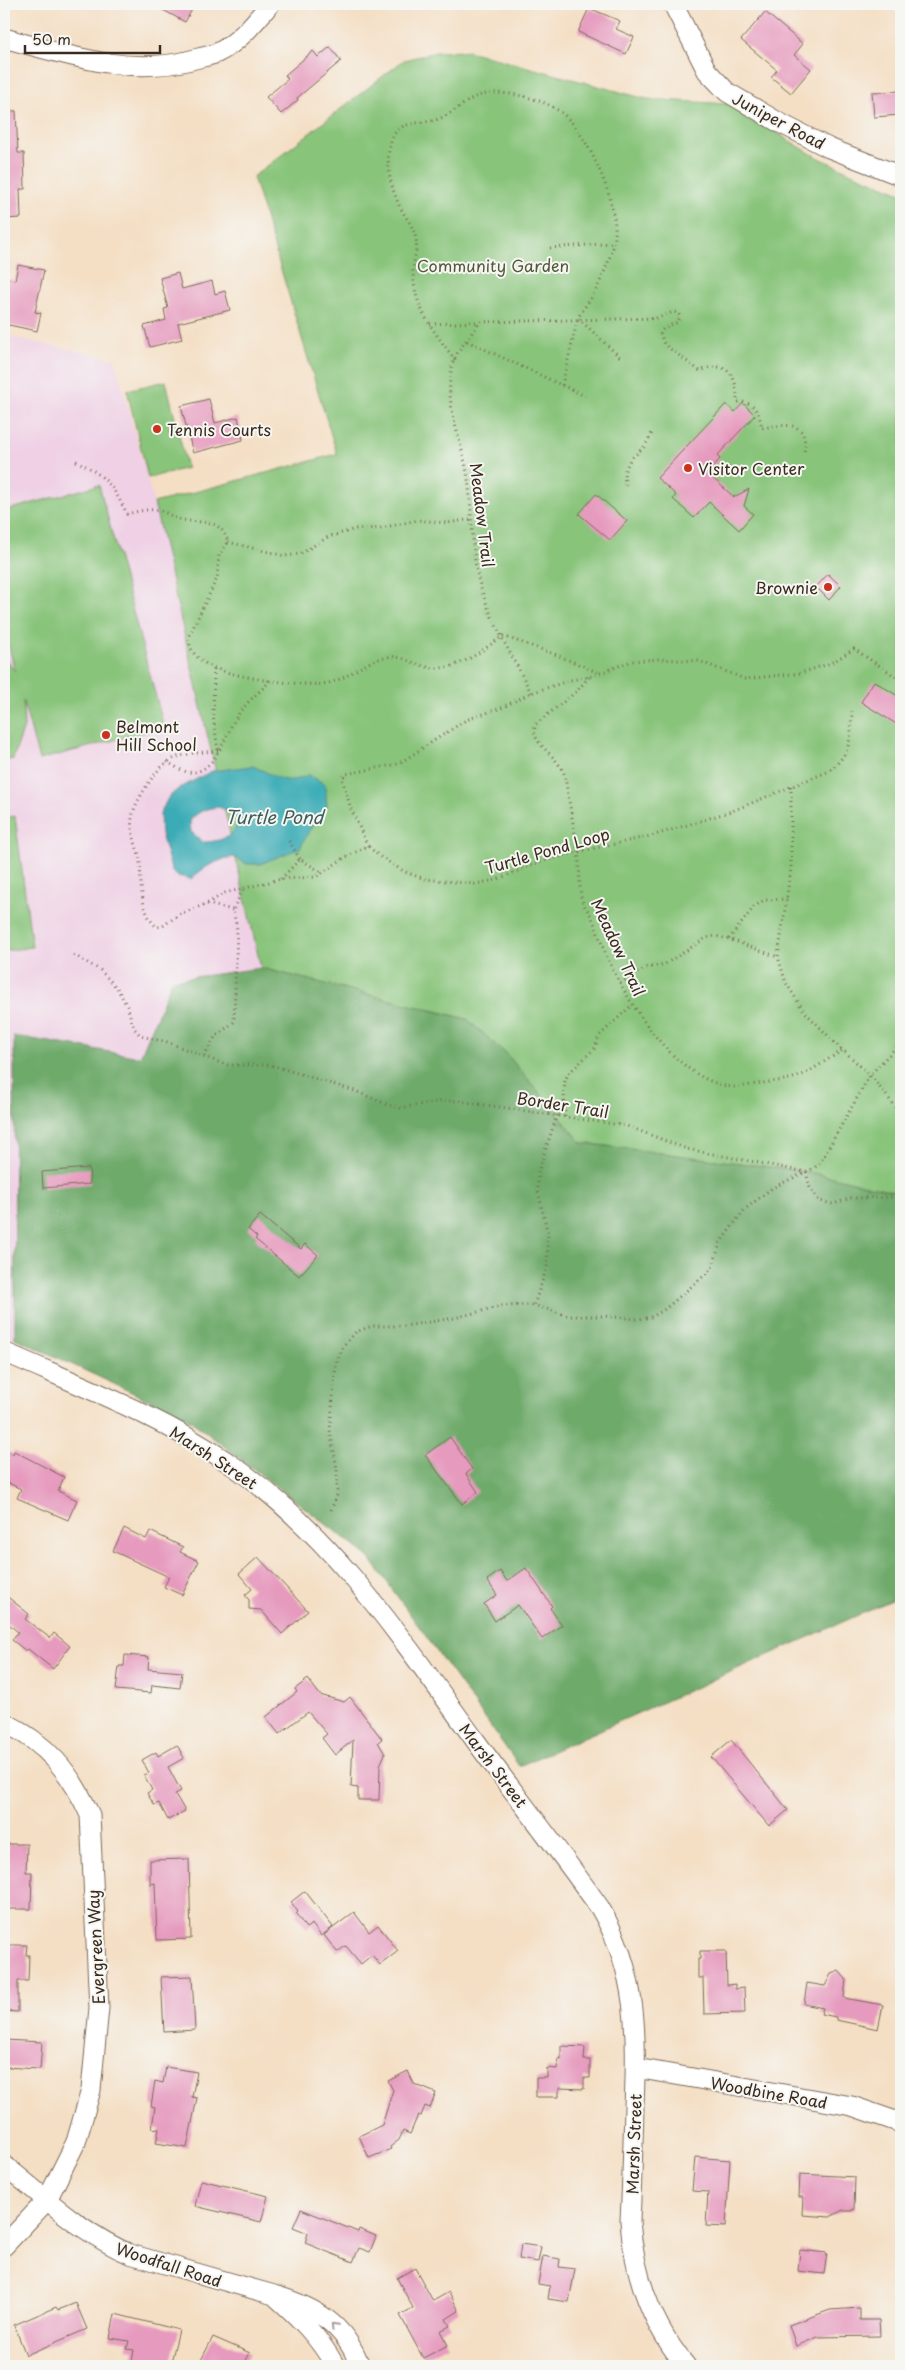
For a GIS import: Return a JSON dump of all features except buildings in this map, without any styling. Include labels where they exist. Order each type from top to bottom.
[{"type":"street","points":[[4,38],[69,56],[127,66],[179,63],[217,53],[242,35],[270,4]]},
{"type":"street","name":"Juniper Road","points":[[673,4],[707,71],[727,92],[778,122],[829,148],[901,176]]},
{"type":"street","name":"Marsh Street","points":[[4,1352],[143,1414],[207,1448],[259,1485],[309,1530],[334,1556],[391,1623],[600,1908],[619,1946],[626,1969],[635,2017],[636,2068],[630,2221],[632,2246],[637,2269],[654,2317],[676,2354],[686,2366]]},
{"type":"street","name":"Evergreen Way","points":[[4,1722],[22,1731],[50,1753],[78,1787],[90,1814],[99,2008],[91,2090],[76,2142],[47,2200],[4,2246]]},
{"type":"street","name":"Woodbine Road","points":[[636,2068],[852,2106],[901,2123]]},
{"type":"street","name":"Woodfall Road","points":[[4,2165],[98,2238],[130,2254],[308,2306],[327,2318],[344,2337],[360,2366]]},
{"type":"street","name":"Woodfall Road","points":[[274,2295],[319,2341],[335,2366]]},
{"type":"path","points":[[480,322],[454,360],[419,307],[413,273],[416,240],[412,225],[399,205],[387,166],[392,137],[406,124],[436,120],[445,116],[468,99],[495,93],[542,101],[563,114],[582,136],[612,200],[616,225],[614,243],[596,290],[583,307],[578,318],[562,385]]},
{"type":"path","points":[[550,248],[614,243]]},
{"type":"path","points":[[429,324],[578,318],[658,318],[673,312],[678,313],[680,317],[678,322],[664,328],[660,333],[664,344],[700,371],[710,366],[720,366],[728,371],[734,380],[737,402],[747,402],[755,406],[760,416],[762,428],[792,425],[801,430],[806,441],[804,453]]},
{"type":"path","points":[[578,318],[621,358]]},
{"type":"path","points":[[467,341],[585,396]]},
{"type":"path","name":"Meadow Trail","points":[[454,360],[451,394],[457,434],[467,471],[473,519],[476,568],[484,598],[531,693]]},
{"type":"path","points":[[625,485],[624,472],[630,460],[645,446],[653,431]]},
{"type":"path","points":[[76,461],[92,468],[107,480],[127,514],[142,510],[160,511],[183,520],[209,522],[215,524],[225,534],[228,542]]},
{"type":"path","points":[[228,542],[285,556],[300,554],[328,537],[356,529],[381,528],[418,520],[447,523],[473,519]]},
{"type":"path","points":[[228,542],[219,556],[216,578],[189,636],[189,644],[192,650],[214,669],[270,681],[333,682],[361,665],[392,656],[407,658],[423,666],[440,669],[457,666],[503,636],[557,654],[600,673]]},
{"type":"path","points":[[218,751],[187,753],[166,762],[154,773],[134,808],[132,828],[140,860],[140,888],[151,922],[157,927],[163,926],[178,915],[206,904],[225,892],[281,879],[316,877],[344,858],[368,846],[351,809],[342,778],[346,774],[398,764],[466,720],[501,708],[531,693],[571,680],[589,677],[632,661],[659,658],[699,661],[745,679],[801,673],[831,663],[854,650],[901,680]]},
{"type":"path","points":[[214,669],[213,714],[218,751]]},
{"type":"path","name":"Meadow Trail","points":[[589,677],[577,691],[536,724],[534,730],[538,742],[557,759],[564,775],[578,852],[581,898],[593,920],[602,948],[632,1006],[659,1041],[684,1066],[716,1082],[734,1087],[784,1080],[804,1074],[843,1050]]},
{"type":"path","points":[[166,762],[187,772],[199,771],[210,762],[218,751],[238,714],[270,681]]},
{"type":"path","name":"Turtle Pond Loop","points":[[368,846],[379,856],[405,872],[426,879],[475,884],[496,880],[537,864],[578,852],[654,835],[732,811],[827,772],[839,763],[847,750],[851,734],[852,711]]},
{"type":"path","points":[[791,786],[791,868],[778,957],[786,983],[804,1011],[870,1076],[901,1114]]},
{"type":"path","points":[[289,841],[300,858],[323,873]]},
{"type":"path","points":[[281,879],[300,858]]},
{"type":"path","points":[[204,1056],[209,1044],[230,1025],[235,1016],[234,961],[237,929],[233,910],[244,887]]},
{"type":"path","points":[[729,939],[754,907],[764,900],[787,899]]},
{"type":"path","points":[[206,904],[233,910]]},
{"type":"path","points":[[620,983],[646,968],[665,964],[706,938],[715,936],[729,939],[778,957]]},
{"type":"path","name":"Border Trail","points":[[74,956],[100,970],[117,988],[127,1006],[134,1028],[140,1034],[226,1065],[270,1065],[355,1091],[388,1105],[401,1108],[440,1101],[459,1101],[627,1126],[687,1149],[806,1172]]},
{"type":"path","points":[[565,1117],[565,1080],[595,1048],[599,1036],[632,1006]]},
{"type":"path","points":[[331,1510],[337,1495],[337,1468],[330,1430],[336,1364],[343,1346],[356,1332],[372,1326],[405,1326],[454,1318],[502,1306],[534,1305],[569,1316],[604,1316],[638,1319],[652,1317],[665,1309],[712,1269],[720,1243],[744,1210],[772,1188],[806,1172],[820,1163],[870,1076],[901,1042]]},
{"type":"path","points":[[534,1305],[547,1267],[548,1235],[538,1191],[538,1172],[557,1115]]},
{"type":"path","points":[[806,1172],[810,1188],[819,1201],[833,1204],[851,1198],[901,1197]]},
{"type":"shaded area","name":"Belmont Hill School","points":[[4,336],[115,359],[154,503],[261,968],[172,980],[140,1057],[14,1036],[15,1338],[4,1334]]},
{"type":"green space","name":"Community Garden","points":[[468,51],[646,99],[729,104],[813,155],[901,193],[901,1193],[809,1172],[582,1143],[508,1056],[467,1019],[261,968],[154,503],[337,454],[253,177],[404,60],[436,52]]},
{"type":"green space","name":"Tennis Courts","points":[[166,381],[187,468],[148,478],[127,390]]},
{"type":"green space","points":[[99,485],[164,727],[39,760],[23,701],[24,727],[13,759],[4,761],[4,657],[15,671],[4,627],[4,511]]},
{"type":"green space","points":[[15,816],[32,947],[4,951],[4,818]]},
{"type":"green space","points":[[261,968],[467,1019],[508,1056],[582,1143],[809,1172],[901,1193],[901,1596],[519,1766],[369,1557],[187,1418],[15,1338],[14,1036],[140,1057],[172,980]]},
{"type":"water","name":"Turtle Pond","points":[[252,766],[286,780],[309,775],[325,784],[327,806],[315,820],[300,848],[260,864],[247,864],[234,857],[211,865],[191,879],[178,876],[172,872],[161,834],[160,814],[168,798],[178,789],[212,771]],"holes":[[[219,807],[232,813],[237,819],[236,825],[231,834],[226,837],[215,841],[203,842],[191,832],[190,821],[203,811]]]},
{"type":"place","name":"Tennis Courts","points":[[157,429]]},
{"type":"place","name":"Visitor Center","points":[[688,468]]},
{"type":"place","name":"Brownie","points":[[828,587]]},
{"type":"place","name":"Belmont Hill School","points":[[106,735]]}]
